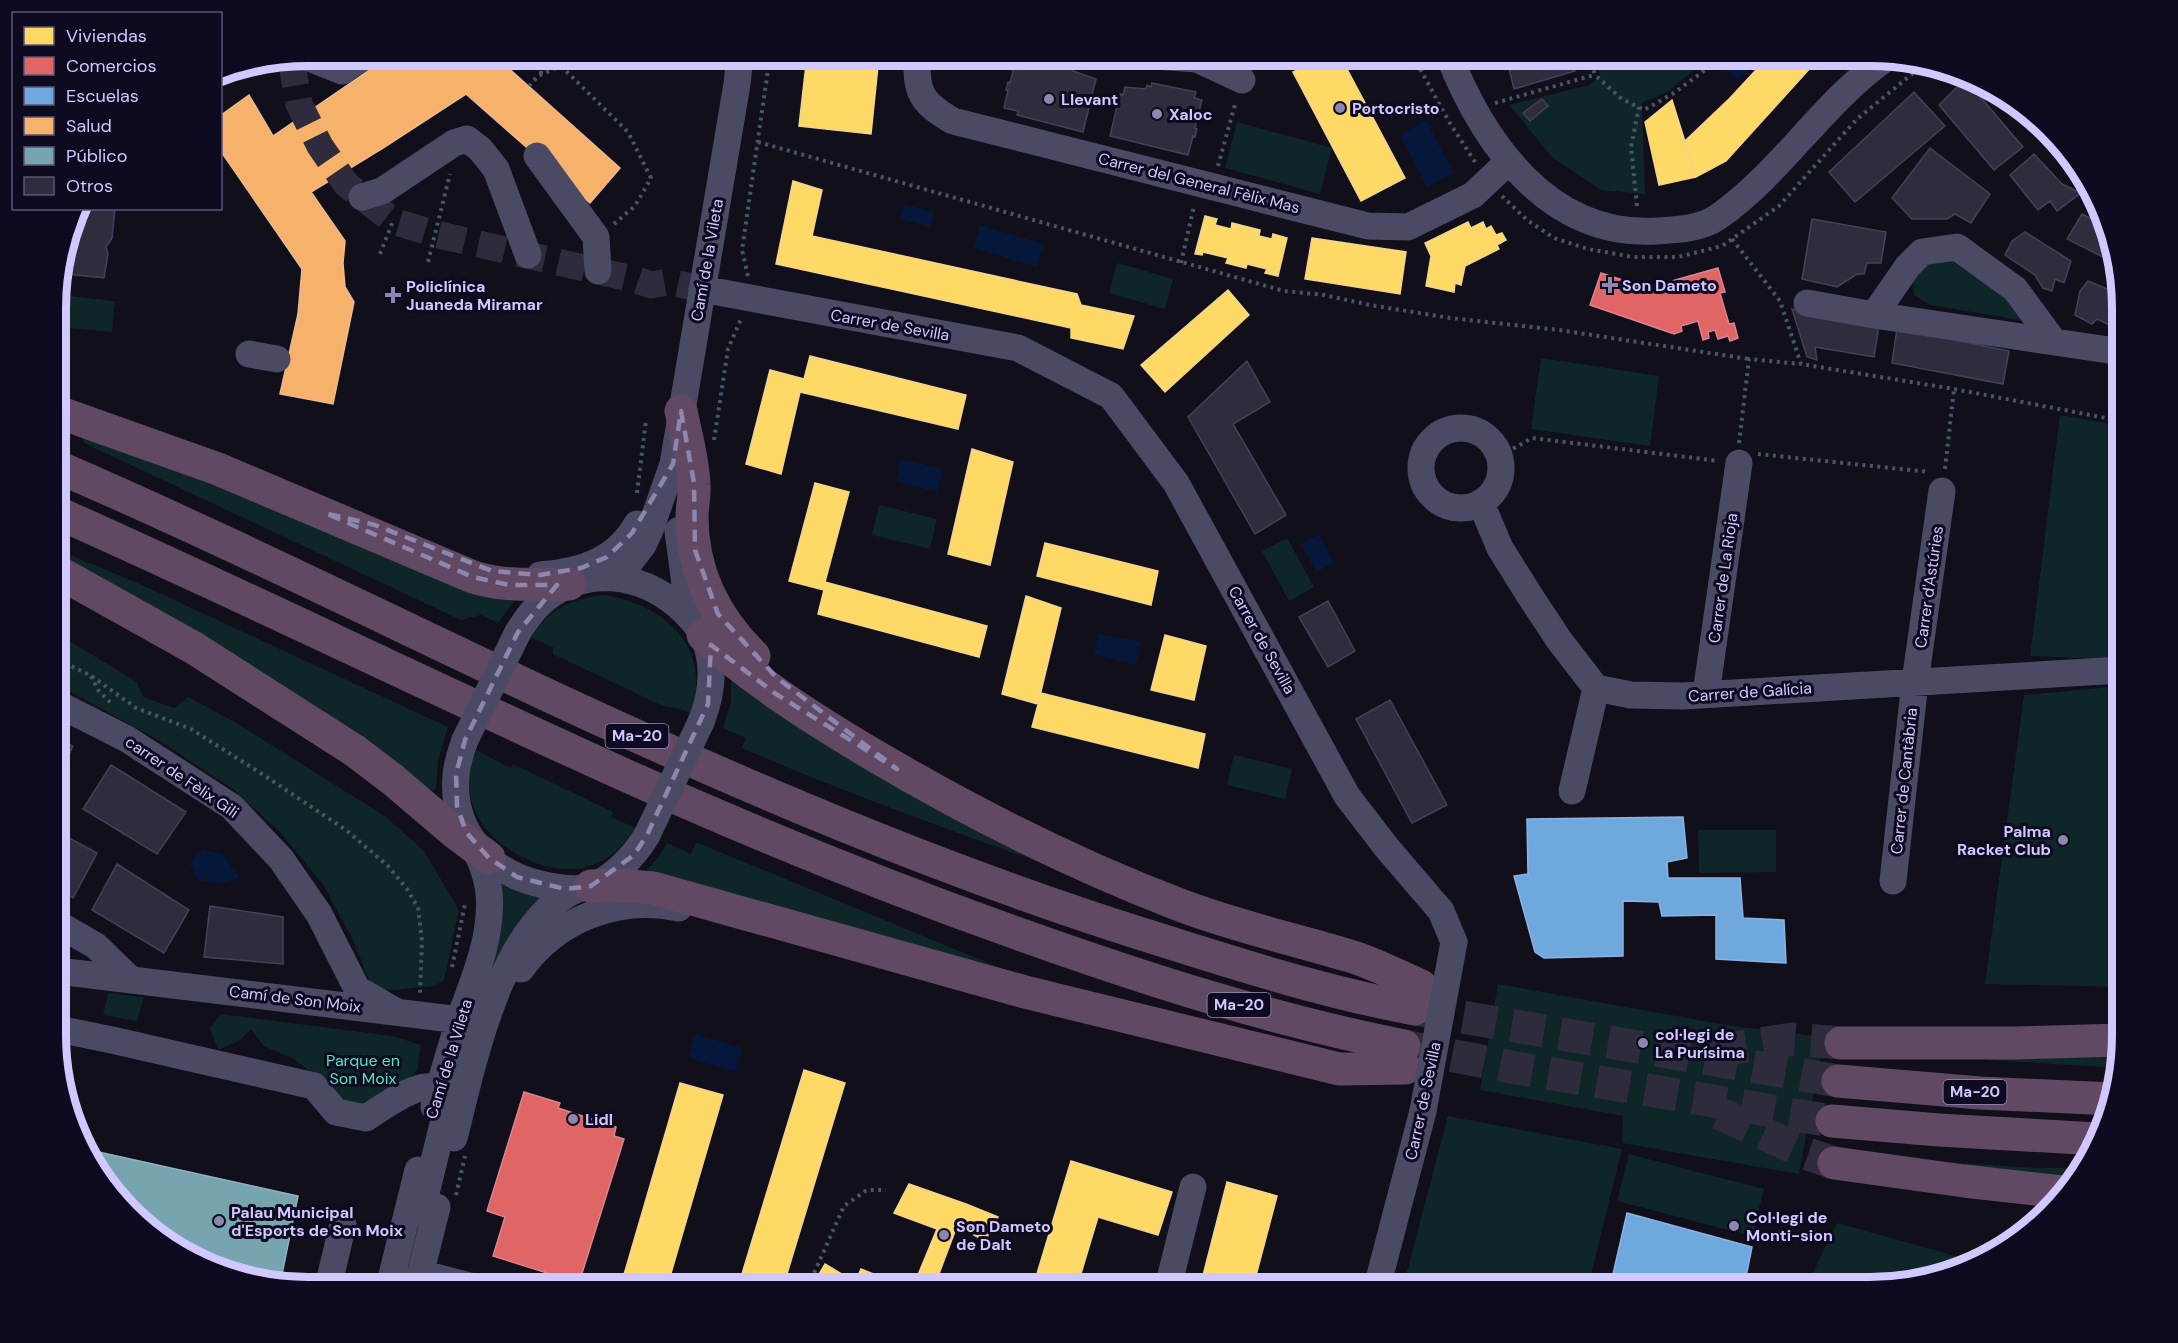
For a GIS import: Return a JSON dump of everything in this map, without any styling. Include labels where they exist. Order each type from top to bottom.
[{"type":"highway","points":[[681,411],[694,483],[692,517],[696,550],[703,580],[718,614],[737,640],[777,678],[897,769]]},
{"type":"highway","points":[[66,415],[218,469],[458,572],[482,580],[509,585],[568,584]]},
{"type":"highway","name":"Ma-20","points":[[66,471],[192,527],[644,739],[817,815],[909,852],[1094,919],[1298,980],[1418,997],[1352,956],[1214,917],[1125,883],[999,825],[897,769]]},
{"type":"highway","name":"Ma-20","points":[[66,517],[223,587],[629,777],[874,880],[1077,955],[1171,985],[1362,1038],[1404,1057],[1339,1069],[1025,992],[769,921]]},
{"type":"highway","points":[[66,576],[194,648],[326,732],[392,779],[476,846]]},
{"type":"highway","points":[[700,631],[727,657],[776,694],[897,769]]},
{"type":"highway","points":[[586,887],[621,885],[653,888],[769,921]]},
{"type":"highway","points":[[1841,1043],[2112,1040]]},
{"type":"highway","name":"Ma-20","points":[[1838,1081],[1980,1093],[2104,1099]]},
{"type":"highway","points":[[1832,1121],[1950,1131],[2089,1138]]},
{"type":"highway","points":[[1834,1163],[2054,1191]]},
{"type":"street","points":[[329,66],[342,71],[349,66]]},
{"type":"street","name":"Camí de la Vileta","points":[[603,577],[626,567],[643,545],[673,464],[739,66]]},
{"type":"street","name":"Carrer del General Fèlix Mas","points":[[917,66],[916,83],[931,108],[953,121],[1368,226],[1408,226],[1473,195],[1509,161]]},
{"type":"street","points":[[1212,66],[1242,80]]},
{"type":"street","points":[[1453,66],[1483,128],[1518,172],[1552,201],[1586,221],[1638,232],[1684,230],[1714,219],[1749,194],[1793,149],[1828,107],[1874,66]]},
{"type":"street","points":[[362,197],[382,191],[454,143],[467,139],[496,169],[528,255]]},
{"type":"street","points":[[537,156],[596,237],[598,271]]},
{"type":"street","points":[[1874,315],[1908,266],[1922,252],[1957,247],[2015,289],[2054,342]]},
{"type":"street","name":"Carrer de Sevilla","points":[[702,289],[1018,348],[1111,396],[1176,483],[1347,796],[1387,848],[1441,910],[1454,942],[1424,1111],[1380,1277]]},
{"type":"street","points":[[1808,303],[2112,351]]},
{"type":"street","points":[[249,354],[277,359]]},
{"type":"street","points":[[1460,428],[1484,435],[1494,444],[1500,456],[1502,470],[1499,483],[1492,495],[1469,508],[1456,508],[1443,504],[1425,485],[1422,460],[1427,448],[1447,431],[1460,428]]},
{"type":"street","name":"Carrer de La Rioja","points":[[1706,694],[1739,457]]},
{"type":"street","points":[[325,513],[375,525],[461,562],[484,569],[515,574],[560,573],[600,561],[624,543],[673,464]]},
{"type":"street","name":"Camí de la Vileta","points":[[419,1277],[470,1073],[490,1012],[512,958],[522,940],[546,911],[564,896],[586,887],[623,864],[633,855],[647,835],[708,704],[711,669],[685,584],[678,540],[679,491],[673,464]]},
{"type":"street","name":"Carrer d'Astúries","points":[[1915,682],[1943,482]]},
{"type":"street","points":[[1481,503],[1500,548],[1559,640],[1596,688],[1572,791]]},
{"type":"street","points":[[568,584],[603,577],[624,579],[649,586],[677,605],[700,631]]},
{"type":"street","name":"Camí de la Vileta","points":[[391,1277],[431,1090],[447,1061],[482,952],[489,910],[485,871],[457,806],[456,774],[465,740],[518,632],[530,613],[542,601],[568,584]]},
{"type":"street","name":"Carrer de Galícia","points":[[1596,688],[1631,695],[1683,696],[2112,671]]},
{"type":"street","name":"Carrer de Cantàbria","points":[[1893,880],[1915,682]]},
{"type":"street","name":"carrer de Fèlix Gili","points":[[66,708],[127,739],[232,807],[281,859],[319,914],[357,989],[395,1011]]},
{"type":"street","points":[[476,846],[501,868],[530,882],[565,889],[586,887]]},
{"type":"street","points":[[490,1012],[541,945],[570,923],[591,914],[627,906],[651,904],[666,905],[749,924],[769,921]]},
{"type":"street","points":[[66,929],[96,946],[130,979]]},
{"type":"street","points":[[66,972],[130,979]]},
{"type":"street","name":"Camí de Son Moix","points":[[130,979],[460,1020]]},
{"type":"street","points":[[66,1031],[314,1086],[336,1112],[366,1118],[407,1093],[431,1090],[446,1112],[426,1193],[432,1225]]},
{"type":"street","points":[[1171,1277],[1194,1187]]},
{"type":"street","points":[[330,1277],[343,1224]]},
{"type":"path","points":[[541,66],[541,75]]},
{"type":"path","points":[[529,86],[541,75],[561,66],[628,132],[651,178],[635,206],[596,237]]},
{"type":"path","points":[[745,298],[748,272],[742,250],[769,66]]},
{"type":"path","points":[[1418,66],[1448,120],[1489,180],[1527,220],[1554,238],[1588,249],[1633,257],[1678,257],[1722,246],[1779,206],[1856,120],[1916,71]]},
{"type":"path","points":[[1592,66],[1595,75],[1622,99],[1644,110],[1674,93],[1709,66]]},
{"type":"path","points":[[1511,99],[1595,75]]},
{"type":"path","points":[[1180,263],[1242,80]]},
{"type":"path","points":[[1637,206],[1630,147],[1639,107]]},
{"type":"path","points":[[758,142],[1284,291],[1324,295],[1450,318],[1801,364]]},
{"type":"path","points":[[428,262],[449,176],[477,147]]},
{"type":"path","points":[[380,254],[393,221]]},
{"type":"path","points":[[1739,457],[1749,358]]},
{"type":"path","points":[[1500,456],[1532,438],[1905,471],[1943,482],[1954,389]]},
{"type":"path","points":[[2021,402],[2112,419]]},
{"type":"path","points":[[636,497],[646,420]]},
{"type":"path","points":[[66,664],[90,675],[136,708],[191,729],[346,830],[388,866],[407,889],[418,908],[422,941],[420,993],[432,995]]},
{"type":"path","points":[[452,969],[466,899]]},
{"type":"path","points":[[454,1200],[468,1145]]},
{"type":"path","points":[[813,1277],[844,1206],[867,1190],[886,1190]]},
{"type":"highlighted area","points":[[681,411],[694,483],[695,550],[718,614],[777,678],[897,769],[776,694],[711,645],[708,704],[647,835],[634,855],[591,886],[565,889],[517,877],[489,858],[466,832],[457,806],[456,774],[465,740],[518,632],[557,585],[509,585],[473,577],[325,513],[375,525],[492,571],[540,575],[581,568],[607,557],[632,533],[673,464]]},
{"type":"green space","points":[[1598,66],[1698,66],[1669,91],[1642,103],[1645,194],[1601,190],[1552,157],[1509,105],[1589,85],[1600,76]]},
{"type":"green space","points":[[1237,122],[1332,148],[1320,194],[1225,168]]},
{"type":"green space","points":[[1956,251],[2037,323],[1931,305],[1914,295],[1912,269]]},
{"type":"green space","points":[[1117,263],[1173,279],[1165,309],[1109,293]]},
{"type":"green space","points":[[67,296],[115,301],[112,332],[66,328]]},
{"type":"green space","points":[[1541,358],[1659,376],[1650,446],[1531,429]]},
{"type":"green space","points":[[2060,415],[2112,424],[2112,660],[2030,656]]},
{"type":"green space","points":[[86,435],[518,596],[498,623],[481,615],[461,620],[84,443],[82,438]]},
{"type":"green space","points":[[879,505],[937,519],[930,549],[872,535]]},
{"type":"green space","points":[[1287,538],[1314,587],[1289,601],[1262,551]]},
{"type":"green space","points":[[66,553],[142,585],[448,727],[438,760],[436,789],[431,791],[66,563]]},
{"type":"green space","points":[[603,595],[626,600],[646,608],[664,619],[679,633],[689,649],[695,668],[696,690],[690,713],[678,708],[663,706],[553,654],[553,647],[531,638],[545,620],[562,607],[581,599]]},
{"type":"green space","points":[[66,639],[137,682],[143,697],[174,708],[188,697],[235,722],[386,817],[424,851],[459,910],[444,980],[435,986],[383,991],[369,980],[353,940],[324,886],[281,833],[234,790],[162,742],[66,689]]},
{"type":"green space","points":[[731,676],[1066,872],[862,797],[742,748],[746,738],[723,728],[731,703]]},
{"type":"green space","name":"Palma Racket Club","points":[[2112,687],[2112,987],[1985,984],[2024,695]]},
{"type":"green space","points":[[476,750],[511,768],[513,764],[613,812],[611,817],[635,828],[616,851],[604,860],[589,866],[573,869],[557,868],[526,859],[497,840],[477,815],[471,800],[469,784],[470,768]]},
{"type":"green space","points":[[1234,755],[1292,769],[1285,799],[1227,785]]},
{"type":"green space","points":[[1698,830],[1776,830],[1776,872],[1699,873]]},
{"type":"green space","points":[[696,842],[1010,972],[640,877],[658,858],[667,843],[691,854]]},
{"type":"green space","points":[[499,875],[548,896],[468,1025]]},
{"type":"green space","points":[[1498,984],[1732,1026],[1824,1037],[1799,1174],[1622,1143],[1623,1116],[1480,1090]]},
{"type":"green space","points":[[108,993],[144,997],[137,1021],[103,1015]]},
{"type":"green space","name":"Parque en Son Moix","points":[[221,1014],[392,1036],[421,1045],[417,1070],[402,1089],[359,1108],[334,1096],[316,1076],[294,1059],[264,1046],[251,1029],[239,1041],[218,1050],[210,1028]]},
{"type":"green space","points":[[2111,1051],[2110,1067],[1989,1060],[1989,1055]]},
{"type":"green space","points":[[1448,1116],[1622,1149],[1590,1277],[1406,1277]]},
{"type":"green space","points":[[1629,1154],[1764,1189],[1752,1236],[1617,1201]]},
{"type":"green space","points":[[1947,1162],[2072,1168],[2065,1178]]},
{"type":"green space","points":[[1837,1223],[1964,1258],[1932,1269],[1901,1275],[1811,1277]]},
{"type":"water","points":[[1728,66],[1752,66],[1737,80],[1726,68]]},
{"type":"water","points":[[1426,120],[1454,173],[1427,187],[1400,135]]},
{"type":"water","points":[[904,204],[934,212],[930,227],[900,219]]},
{"type":"water","points":[[980,225],[1044,244],[1037,267],[974,248]]},
{"type":"water","points":[[901,459],[943,469],[937,492],[896,482]]},
{"type":"water","points":[[1319,534],[1334,563],[1316,572],[1301,544]]},
{"type":"water","points":[[1099,634],[1141,642],[1136,665],[1093,654]]},
{"type":"water","points":[[203,850],[223,854],[239,877],[224,883],[198,880],[190,864],[194,857]]},
{"type":"water","points":[[695,1034],[742,1048],[735,1072],[688,1058]]},
{"type":"building: Viviendas","points":[[806,66],[878,66],[871,134],[799,126]]},
{"type":"building: Viviendas","name":"Portocristo","points":[[1305,66],[1345,66],[1405,178],[1361,201],[1293,72]]},
{"type":"building: Viviendas","points":[[1760,66],[1812,66],[1726,161],[1696,177],[1685,141]]},
{"type":"building: Viviendas","points":[[1672,100],[1696,177],[1659,185],[1645,122]]},
{"type":"building: Viviendas","points":[[793,181],[822,190],[812,236],[1077,294],[1081,305],[1134,316],[1123,349],[1071,338],[1071,328],[776,264]]},
{"type":"building: Viviendas","points":[[1205,216],[1217,219],[1215,225],[1231,229],[1232,223],[1260,230],[1259,236],[1272,239],[1273,234],[1287,238],[1278,276],[1265,273],[1267,269],[1247,264],[1246,268],[1226,263],[1228,258],[1203,252],[1202,255],[1195,254]]},
{"type":"building: Viviendas","points":[[1468,222],[1471,228],[1483,222],[1486,229],[1491,226],[1496,235],[1502,233],[1506,240],[1497,245],[1499,249],[1465,266],[1461,285],[1455,283],[1454,292],[1426,286],[1431,256],[1425,243]]},
{"type":"building: Viviendas","points":[[1312,238],[1406,252],[1400,294],[1305,279]]},
{"type":"building: Viviendas","points":[[1228,290],[1249,315],[1165,392],[1141,365]]},
{"type":"building: Viviendas","points":[[810,356],[966,395],[958,429],[800,392],[781,474],[746,464],[770,370],[804,379]]},
{"type":"building: Viviendas","points":[[972,449],[1013,462],[990,565],[948,554]]},
{"type":"building: Viviendas","points":[[815,483],[849,492],[825,582],[987,626],[979,657],[818,614],[824,590],[789,581]]},
{"type":"building: Viviendas","points":[[1045,543],[1158,571],[1151,605],[1037,576]]},
{"type":"building: Viviendas","points":[[1026,596],[1061,608],[1038,704],[1002,694]]},
{"type":"building: Viviendas","points":[[1165,635],[1206,646],[1194,700],[1151,690]]},
{"type":"building: Viviendas","points":[[1041,693],[1205,734],[1198,768],[1032,727]]},
{"type":"building: Viviendas","points":[[804,1070],[845,1083],[786,1277],[741,1277]]},
{"type":"building: Viviendas","points":[[680,1083],[723,1095],[670,1277],[623,1277]]},
{"type":"building: Viviendas","points":[[1071,1161],[1172,1192],[1158,1235],[1098,1217],[1080,1277],[1036,1277]]},
{"type":"building: Viviendas","points":[[1227,1182],[1277,1196],[1256,1277],[1203,1277]]},
{"type":"building: Viviendas","name":"Son Dameto de Dalt","points":[[909,1184],[998,1217],[985,1241],[957,1226],[938,1277],[917,1277],[937,1229],[894,1213]]},
{"type":"building: Viviendas","points":[[825,1264],[847,1277],[820,1277],[818,1276]]},
{"type":"building: Viviendas","points":[[861,1269],[881,1277],[857,1277]]},
{"type":"building: Comercios","points":[[1718,268],[1725,292],[1720,293],[1729,324],[1734,323],[1738,338],[1730,341],[1728,336],[1718,339],[1715,330],[1708,332],[1709,338],[1703,340],[1698,321],[1681,326],[1682,331],[1674,334],[1590,305],[1601,273],[1647,288]]},
{"type":"building: Comercios","points":[[524,1092],[560,1103],[558,1108],[616,1127],[614,1136],[624,1139],[581,1277],[560,1277],[493,1256],[505,1217],[487,1211]]},
{"type":"building: Escuelas","points":[[1683,817],[1687,858],[1667,862],[1668,878],[1740,878],[1743,918],[1784,920],[1786,963],[1716,959],[1716,915],[1662,916],[1659,902],[1623,901],[1623,956],[1544,958],[1535,952],[1514,876],[1528,874],[1527,819]]},
{"type":"building: Escuelas","points":[[1627,1213],[1752,1247],[1746,1277],[1612,1277]]},
{"type":"building: Salud","points":[[375,66],[506,66],[620,168],[590,203],[466,94],[311,192],[345,241],[343,263],[345,287],[354,302],[333,404],[280,394],[298,314],[302,269],[222,153],[222,115],[249,95],[273,136]]},
{"type":"building: Público","name":"Palau Municipal d'Esports de Son Moix","points":[[96,1151],[298,1196],[282,1275],[246,1269],[201,1252],[161,1227],[126,1194]]},
{"type":"building: Otros","name":"Llevant","points":[[1014,66],[1074,66],[1073,71],[1096,79],[1083,132],[1017,115],[1018,111],[1004,108],[1008,90],[1006,90],[1008,82],[1010,83]]},
{"type":"building: Otros","points":[[1508,66],[1574,66],[1575,71],[1514,89]]},
{"type":"building: Otros","name":"Xaloc","points":[[1152,83],[1196,92],[1194,98],[1202,100],[1195,137],[1193,136],[1188,155],[1110,136],[1120,94],[1123,95],[1125,87],[1146,89],[1147,85],[1151,87]]},
{"type":"building: Otros","points":[[1961,83],[1974,90],[2023,147],[1994,170],[1939,105]]},
{"type":"building: Otros","points":[[1914,92],[1945,126],[1855,202],[1829,172]]},
{"type":"building: Otros","points":[[1542,99],[1548,106],[1530,121],[1523,113]]},
{"type":"building: Otros","points":[[1930,148],[1990,194],[1971,223],[1955,214],[1947,219],[1912,219],[1892,198]]},
{"type":"building: Otros","points":[[2034,154],[2062,184],[2081,193],[2057,211],[2050,201],[2038,210],[2010,175]]},
{"type":"building: Otros","points":[[87,210],[115,210],[112,238],[106,247],[108,254],[104,278],[69,274],[74,246]]},
{"type":"building: Otros","points":[[2082,214],[2096,221],[2107,259],[2067,239]]},
{"type":"building: Otros","points":[[1812,219],[1886,232],[1881,263],[1867,263],[1864,274],[1857,274],[1837,287],[1802,279]]},
{"type":"building: Otros","points":[[2025,232],[2071,261],[2064,283],[2055,279],[2052,291],[2043,288],[2035,275],[2005,255],[2012,241]]},
{"type":"building: Otros","points":[[2088,281],[2111,290],[2112,326],[2097,319],[2092,324],[2075,315],[2080,291]]},
{"type":"building: Otros","points":[[1792,309],[1879,325],[1874,357],[1815,347],[1817,360],[1807,357]]},
{"type":"building: Otros","points":[[1897,328],[2009,351],[2003,384],[1892,363]]},
{"type":"building: Otros","points":[[1247,361],[1270,402],[1233,424],[1286,515],[1255,534],[1188,417]]},
{"type":"building: Otros","points":[[1328,601],[1355,651],[1328,667],[1299,617]]},
{"type":"building: Otros","points":[[1390,700],[1447,805],[1412,823],[1356,719]]},
{"type":"building: Otros","points":[[66,743],[73,746],[66,760]]},
{"type":"building: Otros","points":[[111,765],[186,812],[157,854],[83,809]]},
{"type":"building: Otros","points":[[66,836],[97,853],[73,898],[66,894]]},
{"type":"building: Otros","points":[[117,864],[189,910],[164,953],[92,910]]},
{"type":"building: Otros","points":[[210,906],[283,917],[283,964],[204,957]]},
{"type":"tunnel","points":[[292,67],[299,104],[320,146],[346,184],[393,221],[435,234],[651,285],[669,282],[702,289]]},
{"type":"tunnel","points":[[1415,1009],[1838,1081]]},
{"type":"tunnel","points":[[1714,1051],[1792,1039],[1841,1043]]},
{"type":"tunnel","points":[[1404,1046],[1511,1067],[1832,1121]]},
{"type":"tunnel","points":[[1719,1113],[1808,1154],[1834,1163]]},
{"type":"place","name":"Llevant","points":[[1049,99]]},
{"type":"place","name":"Portocristo","points":[[1340,108]]},
{"type":"place","name":"Xaloc","points":[[1157,114]]},
{"type":"place","name":"Son Dameto","points":[[1610,285]]},
{"type":"place","name":"Policlínica Juaneda Miramar","points":[[393,295]]},
{"type":"place","name":"Palma Racket Club","points":[[2063,840]]},
{"type":"place","name":"col·legi de La Purísima","points":[[1643,1043]]},
{"type":"place","name":"Lidl","points":[[573,1119]]},
{"type":"place","name":"Palau Municipal d'Esports de Son Moix","points":[[219,1221]]},
{"type":"place","name":"Col·legi de Monti-sion","points":[[1734,1226]]},
{"type":"place","name":"Son Dameto de Dalt","points":[[944,1235]]}]
